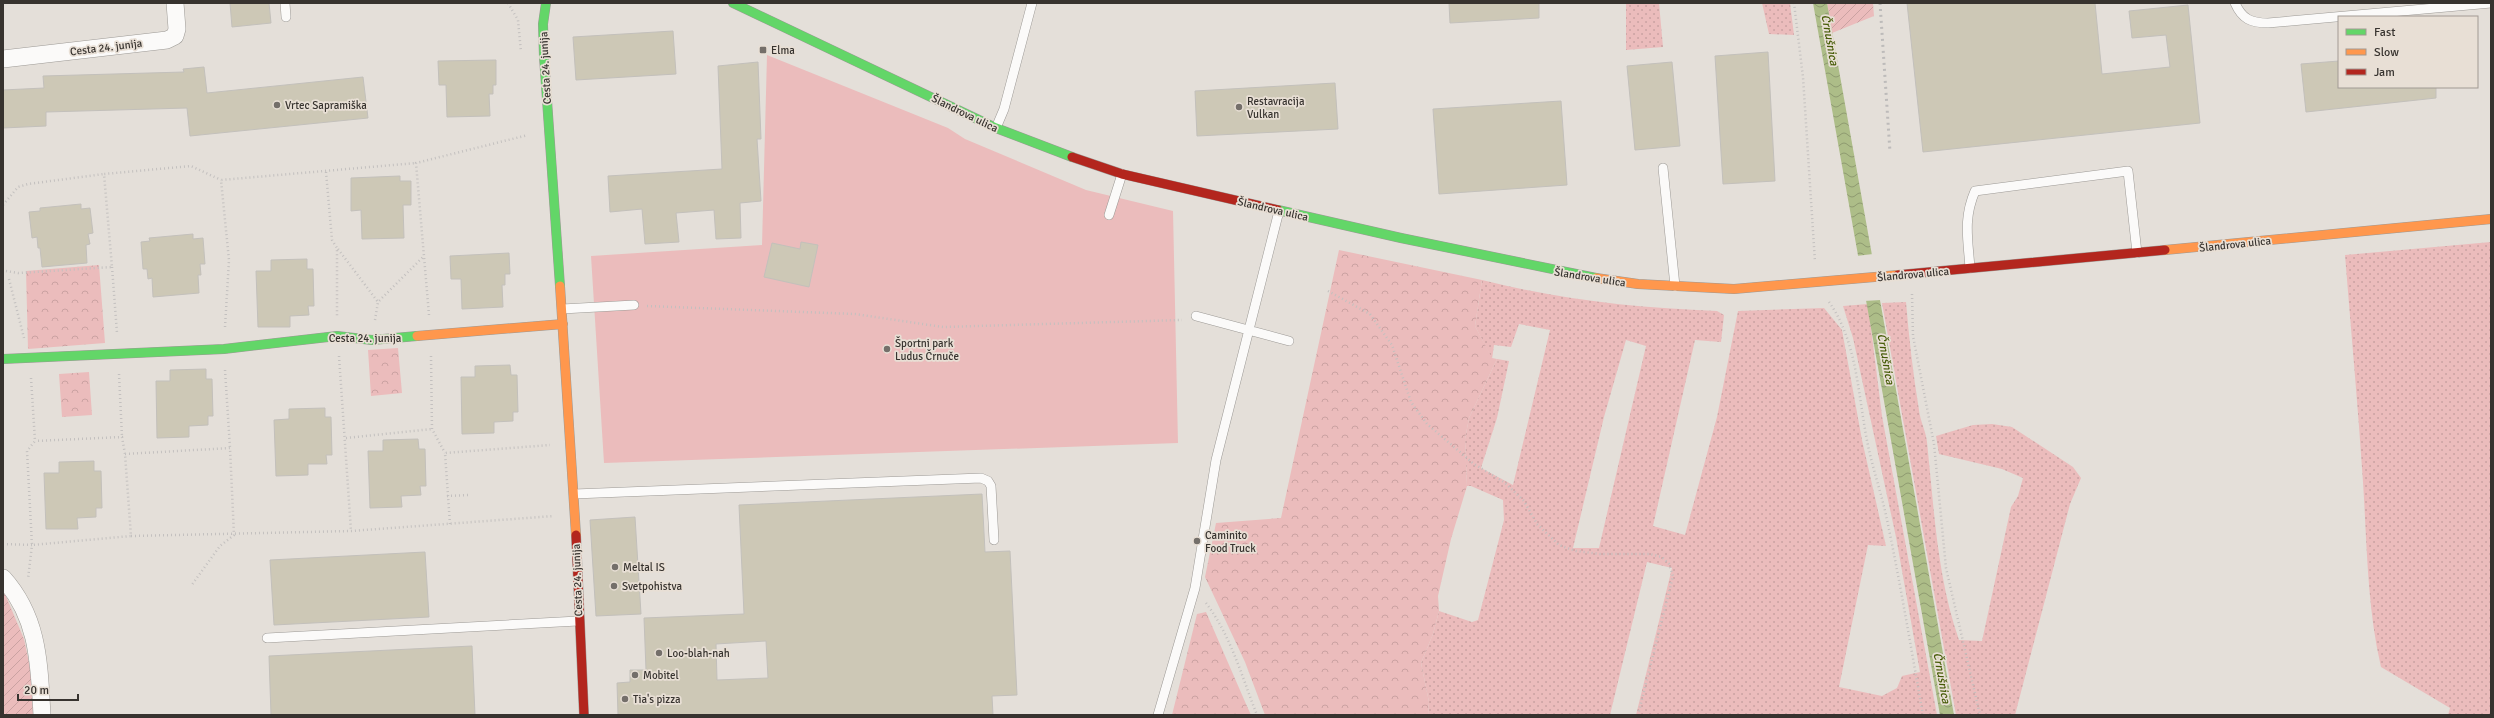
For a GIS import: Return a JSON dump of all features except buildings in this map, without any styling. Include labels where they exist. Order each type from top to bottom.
[{"type":"street","name":"Cesta 24. junija","points":[[3,59],[167,40],[175,36],[178,29],[175,3]]},
{"type":"street","name":"Cesta 24. junija","points":[[546,3],[543,45],[574,494],[578,621],[584,715]]},
{"type":"street","name":"Šlandrova ulica","points":[[733,3],[996,128],[1056,152],[1122,174],[1523,265],[1638,284],[1734,289],[1883,277],[2491,219]]},
{"type":"street","name":"Cesta 24. junija","points":[[3,359],[118,355],[224,349],[337,336],[372,340],[563,324]]},
{"type":"street","points":[[3,578],[11,587],[34,634],[42,715]]},
{"type":"lane","points":[[285,3],[286,17]]},
{"type":"lane","points":[[996,128],[1004,110],[1032,3]]},
{"type":"lane","points":[[2235,3],[2244,18],[2253,23],[2338,17]]},
{"type":"lane","points":[[2346,16],[2491,3]]},
{"type":"lane","points":[[1663,168],[1676,286]]},
{"type":"lane","points":[[1970,268],[1966,228],[1969,206],[1975,191],[2128,171],[2137,253]]},
{"type":"lane","points":[[1109,215],[1122,174]]},
{"type":"lane","points":[[1158,715],[1195,588],[1216,460],[1250,331],[1279,210]]},
{"type":"lane","points":[[562,309],[634,305]]},
{"type":"lane","points":[[1196,316],[1289,341]]},
{"type":"lane","points":[[574,494],[981,478],[988,481],[991,486],[994,540]]},
{"type":"lane","points":[[267,638],[578,621]]},
{"type":"path","points":[[1794,3],[1803,77],[1816,264],[1828,300],[1846,334],[1857,382],[1869,449],[1885,514],[1923,715]]},
{"type":"path","points":[[3,205],[18,187],[28,184],[104,174],[192,166],[221,180],[326,172],[416,162],[529,135]]},
{"type":"path","points":[[416,162],[424,256],[427,265],[432,429],[445,453],[450,524]]},
{"type":"path","points":[[326,172],[332,240],[378,302]]},
{"type":"path","points":[[104,174],[112,267],[122,437],[125,454],[131,536]]},
{"type":"path","points":[[221,180],[229,260],[224,349],[234,535]]},
{"type":"path","points":[[337,248],[337,336],[346,438],[351,532]]},
{"type":"path","points":[[372,340],[378,302],[424,256]]},
{"type":"path","points":[[6,271],[18,273],[112,267]]},
{"type":"path","points":[[1911,274],[1913,336],[1934,444],[1946,568],[1980,715]]},
{"type":"path","points":[[9,279],[30,357],[36,441]]},
{"type":"path","points":[[1328,291],[1370,314],[1392,345],[1411,402],[1427,424],[1474,464],[1504,482],[1524,501],[1537,524],[1559,545],[1576,551],[1650,554],[1662,557],[1669,564],[1673,576],[1638,715]]},
{"type":"path","points":[[634,305],[855,314],[943,327],[1147,322],[1181,320],[1196,316]]},
{"type":"path","points":[[346,438],[432,429]]},
{"type":"path","points":[[27,587],[32,545],[27,451],[36,441],[122,437]]},
{"type":"path","points":[[445,453],[552,445],[551,437]]},
{"type":"path","points":[[125,454],[230,448]]},
{"type":"path","points":[[447,496],[469,494]]},
{"type":"path","points":[[3,544],[32,545],[131,536],[351,532],[574,515]]},
{"type":"path","points":[[190,586],[220,546],[234,535]]},
{"type":"path","points":[[1195,588],[1220,624],[1257,715]]},
{"type":"green space","points":[[1626,3],[1659,3],[1663,47],[1626,50]]},
{"type":"green space","points":[[1762,3],[1790,3],[1794,35],[1769,34]]},
{"type":"green space","points":[[1827,3],[1873,3],[1874,16],[1832,33]]},
{"type":"green space","name":"Športni park Ludus Črnuče","points":[[767,55],[948,128],[965,139],[1086,190],[1173,211],[1178,443],[604,463],[591,256],[762,245]]},
{"type":"green space","points":[[2491,242],[2491,715],[2448,715],[2450,708],[2381,667],[2376,644],[2370,598],[2361,454],[2345,255]]},
{"type":"green space","points":[[1339,250],[1482,280],[1475,326],[1492,358],[1497,359],[1469,418],[1465,439],[1467,486],[1451,539],[1438,596],[1439,611],[1433,634],[1421,663],[1429,702],[1428,715],[1265,715],[1245,662],[1205,577],[1216,523],[1281,518]]},
{"type":"green space","points":[[99,265],[105,343],[28,349],[26,271]]},
{"type":"green space","points":[[1482,280],[1569,298],[1657,308],[1717,311],[1724,315],[1721,342],[1695,340],[1653,526],[1685,535],[1717,417],[1738,311],[1824,308],[1842,330],[1862,440],[1886,546],[1868,545],[1839,687],[1882,696],[1897,688],[1902,676],[1920,672],[1896,537],[1853,338],[1843,306],[1868,304],[1882,416],[1937,715],[1636,715],[1672,568],[1647,562],[1610,715],[1428,715],[1429,702],[1421,663],[1433,634],[1439,611],[1472,622],[1478,620],[1504,520],[1503,500],[1471,486],[1467,486],[1465,439],[1469,418],[1497,359],[1509,361],[1497,418],[1481,468],[1513,485],[1550,330],[1519,324],[1511,347],[1494,345],[1492,359],[1475,326]],"holes":[[[1626,340],[1646,346],[1599,548],[1573,548],[1604,417]]]},
{"type":"green space","points":[[1906,302],[1911,356],[1917,396],[1927,442],[1937,542],[1946,592],[1959,640],[1982,641],[2011,507],[2018,496],[2023,478],[2002,469],[1939,454],[1936,436],[1973,425],[1992,424],[2012,427],[2073,467],[2081,478],[2070,504],[2015,715],[1956,715],[1882,303]]},
{"type":"green space","points":[[398,348],[402,393],[371,396],[368,350]]},
{"type":"green space","points":[[89,372],[92,415],[62,417],[59,374]]},
{"type":"green space","points":[[3,589],[24,639],[31,672],[33,715],[3,715]]},
{"type":"green space","points":[[1206,612],[1251,715],[1172,715],[1197,614]]},
{"type":"water","name":"Črnušnica","points":[[1813,3],[1827,3],[1954,715],[1940,715]]},
{"type":"pier","points":[[1873,254],[1881,300],[1864,301],[1856,256]]},
{"type":"railway","points":[[1880,3],[1890,152]]},
{"type":"traffic: fast","points":[[546,3],[543,24],[544,57],[560,286]]},
{"type":"traffic: fast","points":[[733,3],[996,128],[1072,157]]},
{"type":"traffic: fast","points":[[1278,210],[1401,238],[1596,278]]},
{"type":"traffic: fast","points":[[3,359],[224,349],[337,336],[372,340],[417,336]]},
{"type":"traffic: slow","points":[[2165,250],[2491,219]]},
{"type":"traffic: slow","points":[[1596,278],[1638,284],[1734,289],[1898,275]]},
{"type":"traffic: slow","points":[[560,286],[576,535]]},
{"type":"traffic: slow","points":[[417,336],[563,324]]},
{"type":"traffic: jam","points":[[1072,157],[1122,174],[1278,210]]},
{"type":"traffic: jam","points":[[1898,275],[2165,250]]},
{"type":"traffic: jam","points":[[576,535],[584,715]]},
{"type":"place","name":"Elma","points":[[763,50]]},
{"type":"place","name":"Vrtec Sapramiška","points":[[277,105]]},
{"type":"place","name":"Restavracija Vulkan","points":[[1239,107]]},
{"type":"place","name":"Športni park Ludus Črnuče","points":[[887,349]]},
{"type":"place","name":"Caminito Food Truck","points":[[1197,541]]},
{"type":"place","name":"Meltal IS","points":[[615,567]]},
{"type":"place","name":"Svetpohistva","points":[[614,586]]},
{"type":"place","name":"Loo-blah-nah","points":[[659,653]]},
{"type":"place","name":"Mobitel","points":[[635,675]]},
{"type":"place","name":"Tia's pizza","points":[[625,699]]}]
